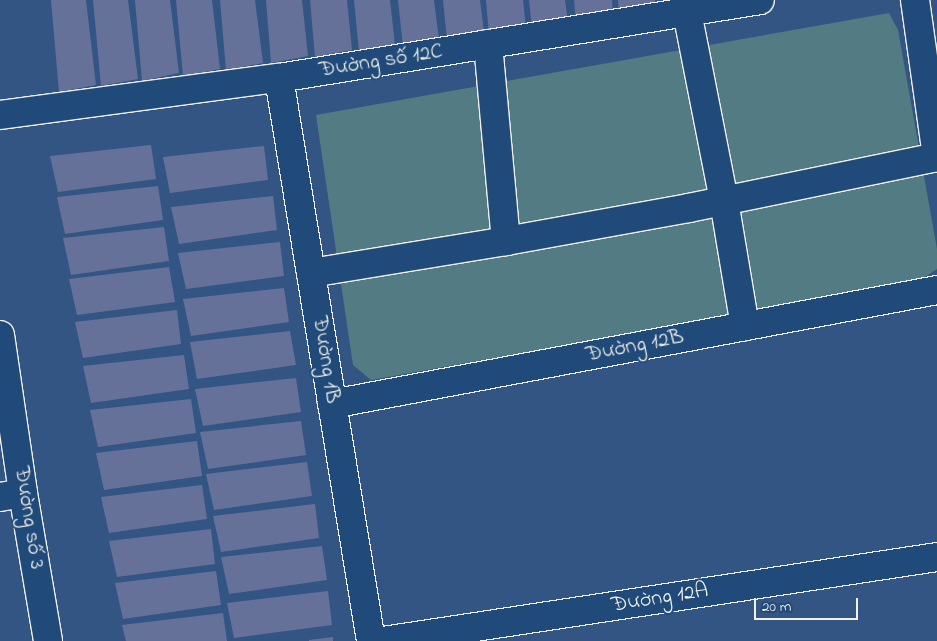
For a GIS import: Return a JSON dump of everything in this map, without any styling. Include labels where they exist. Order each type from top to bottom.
[{"type":"street","name":"Đường số 12C","points":[[0,115],[279,78],[760,0]]},
{"type":"street","points":[[311,273],[506,241],[724,201],[937,157],[915,0]]},
{"type":"street","points":[[687,12],[724,201],[745,326]]},
{"type":"street","points":[[488,44],[506,241]]},
{"type":"street","name":"Đường 1B","points":[[279,78],[371,641]]},
{"type":"street","name":"Đường 12B","points":[[332,404],[937,290]]},
{"type":"street","name":"Đường số 3","points":[[0,335],[11,495],[48,641]]},
{"type":"street","name":"Đường 12A","points":[[383,641],[937,557]]},
{"type":"green space","points":[[889,13],[898,30],[937,249],[937,269],[916,283],[371,380],[353,365],[316,115]]},
{"type":"building","points":[[51,0],[86,0],[96,85],[59,92]]},
{"type":"building","points":[[93,0],[128,0],[138,79],[101,86]]},
{"type":"building","points":[[135,0],[170,0],[179,73],[142,81]]},
{"type":"building","points":[[176,0],[212,0],[220,69],[183,76]]},
{"type":"building","points":[[220,0],[255,0],[263,63],[226,70]]},
{"type":"building","points":[[266,0],[302,0],[308,56],[271,63]]},
{"type":"building","points":[[310,0],[347,0],[352,50],[315,57]]},
{"type":"building","points":[[354,0],[390,0],[395,45],[359,52]]},
{"type":"building","points":[[398,0],[434,0],[439,40],[403,47]]},
{"type":"building","points":[[443,0],[480,0],[484,32],[447,40]]},
{"type":"building","points":[[486,0],[523,0],[526,28],[489,35]]},
{"type":"building","points":[[529,0],[565,0],[568,22],[532,29]]},
{"type":"building","points":[[574,0],[612,0],[613,16],[576,23]]},
{"type":"building","points":[[618,0],[655,0],[656,10],[619,17]]},
{"type":"building","points":[[151,145],[156,179],[58,192],[50,156]]},
{"type":"building","points":[[264,146],[268,180],[170,193],[163,157]]},
{"type":"building","points":[[158,186],[163,220],[65,234],[57,197]]},
{"type":"building","points":[[273,196],[277,230],[179,244],[171,207]]},
{"type":"building","points":[[164,227],[169,261],[71,275],[63,238]]},
{"type":"building","points":[[280,242],[284,276],[186,289],[178,253]]},
{"type":"building","points":[[169,267],[175,302],[77,315],[69,279]]},
{"type":"building","points":[[284,288],[289,322],[191,336],[183,299]]},
{"type":"building","points":[[177,310],[181,344],[83,358],[75,322]]},
{"type":"building","points":[[290,331],[296,365],[197,379],[190,342]]},
{"type":"building","points":[[184,355],[189,389],[91,403],[83,366]]},
{"type":"building","points":[[296,378],[301,412],[203,426],[195,389]]},
{"type":"building","points":[[191,399],[196,433],[98,447],[90,410]]},
{"type":"building","points":[[301,421],[306,455],[208,469],[200,432]]},
{"type":"building","points":[[197,441],[202,476],[104,490],[96,453]]},
{"type":"building","points":[[307,462],[312,496],[214,510],[206,474]]},
{"type":"building","points":[[202,485],[207,519],[109,533],[101,497]]},
{"type":"building","points":[[315,504],[319,538],[221,552],[213,516]]},
{"type":"building","points":[[211,529],[215,564],[117,577],[109,541]]},
{"type":"building","points":[[322,546],[327,580],[229,594],[221,557]]},
{"type":"building","points":[[216,571],[221,605],[123,619],[115,583]]},
{"type":"building","points":[[328,591],[332,625],[234,638],[227,603]]},
{"type":"building","points":[[223,613],[227,641],[126,641],[122,625]]},
{"type":"building","points":[[333,637],[333,641],[309,641],[309,640]]}]
